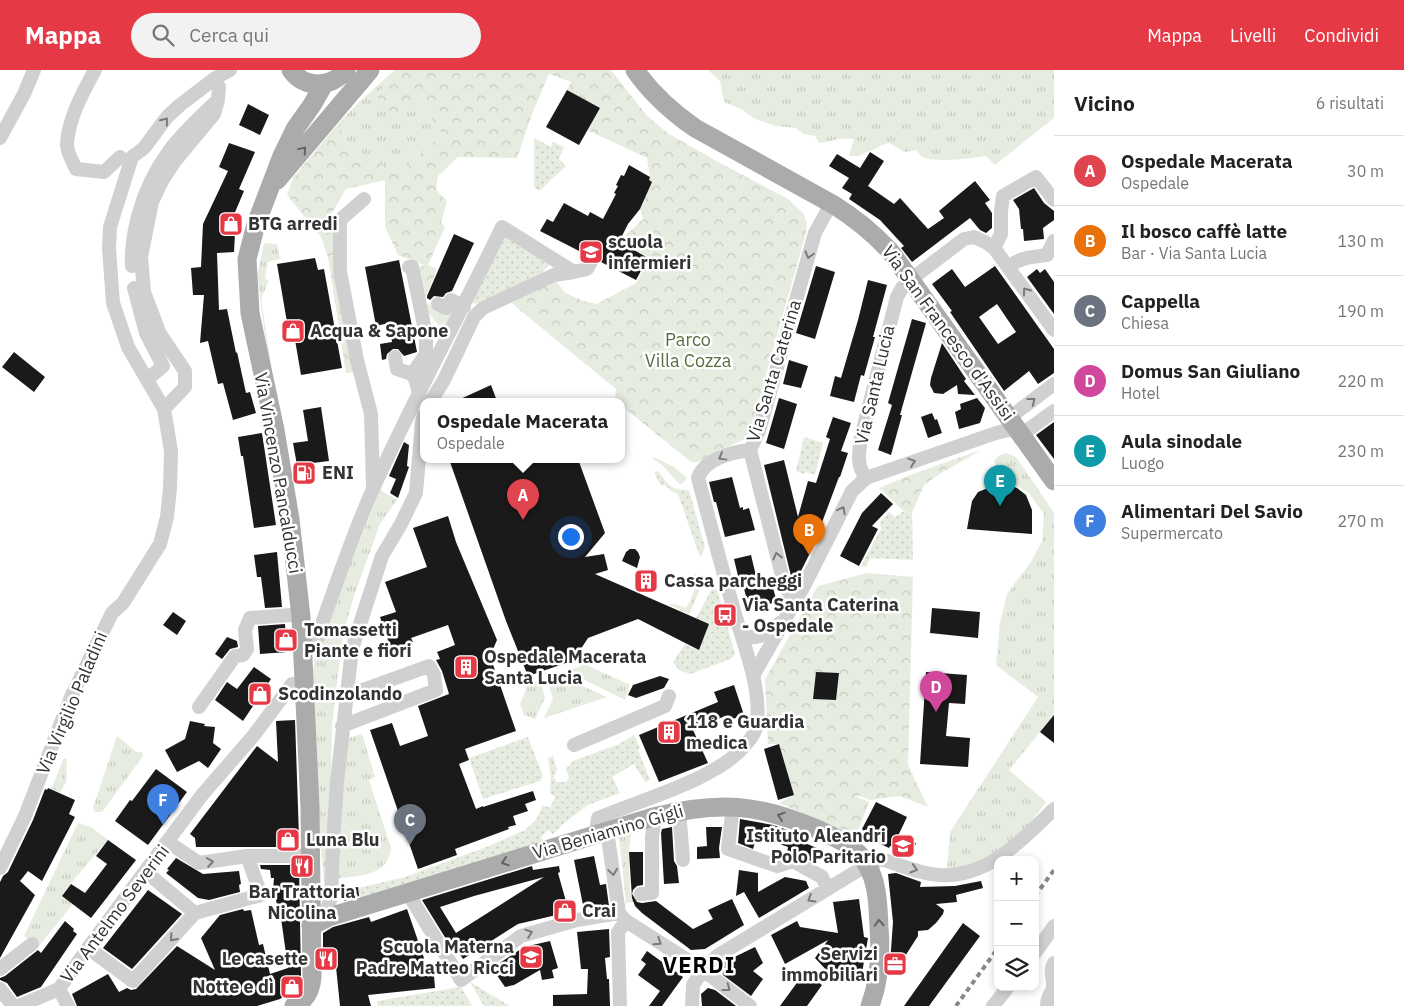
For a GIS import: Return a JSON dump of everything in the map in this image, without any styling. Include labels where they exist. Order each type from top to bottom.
[{"type":"main road","name":"Via Vincenzo Pancalducci","points":[[294,74],[315,84],[324,84],[333,81],[346,70]]},
{"type":"main road","points":[[271,186],[300,155],[370,70]]},
{"type":"main road","points":[[625,70],[648,100],[688,135],[827,206]]},
{"type":"main road","points":[[635,70],[655,95],[679,117],[827,206],[877,246],[910,280]]},
{"type":"main road","name":"Via Vincenzo Pancalducci","points":[[294,74],[301,100],[295,129],[252,237],[247,259],[250,313],[275,430],[290,519],[302,642],[311,856],[311,988],[302,1001],[294,1006]]},
{"type":"main road","name":"Via Vincenzo Pancalducci","points":[[295,129],[324,84]]},
{"type":"main road","name":"Via San Francesco d'Assisi","points":[[827,206],[855,219],[890,251],[1054,480]]},
{"type":"main road","name":"Via Beniamino Gigli","points":[[311,926],[321,920],[653,817],[679,810],[716,806],[748,808],[771,813],[810,826],[844,841],[868,865],[874,884],[880,937],[877,980],[870,1006]]},
{"type":"main road","points":[[311,890],[319,902],[327,909]]},
{"type":"main road","name":"Via Beniamino Gigli","points":[[327,909],[347,912]]},
{"type":"street","points":[[0,138],[24,94],[34,70]]},
{"type":"street","points":[[95,70],[80,97],[73,117],[67,145],[76,169],[104,172],[126,157]]},
{"type":"street","name":"Via Virgilio Paladini","points":[[0,868],[25,816],[71,697],[112,612],[123,603],[160,544],[167,517],[171,451],[164,409],[148,378],[128,347],[113,303],[110,227],[126,157],[144,148],[167,117],[180,105],[214,79],[230,70]]},
{"type":"street","points":[[164,409],[185,387],[185,372],[160,334],[144,292],[142,249],[152,202],[162,181],[175,161],[214,114],[219,87],[214,79]]},
{"type":"street","points":[[148,378],[163,366],[146,333],[134,290],[131,256],[136,224],[144,193],[159,164],[186,130],[218,100]]},
{"type":"street","points":[[1054,200],[1036,177],[1003,196],[1001,234],[994,248],[1054,330]]},
{"type":"street","points":[[364,199],[340,220],[340,271],[357,360],[371,414],[373,490]]},
{"type":"street","name":"Via Santa Caterina","points":[[753,676],[698,478],[707,466],[730,453],[750,450],[759,431],[815,233],[827,206]]},
{"type":"street","points":[[425,398],[464,306],[502,227],[574,272]]},
{"type":"street","points":[[1009,267],[1016,261],[1028,257],[1047,255],[1054,241],[1050,235],[1054,227]]},
{"type":"street","name":"Via Santa Lucia","points":[[866,478],[859,467],[858,458],[861,437],[895,303],[902,288],[964,239],[974,237],[994,248]]},
{"type":"street","points":[[426,398],[444,380],[474,317],[483,308],[554,275],[587,269],[593,258]]},
{"type":"street","points":[[409,267],[412,267],[426,335],[426,354],[412,374]]},
{"type":"street","points":[[438,304],[446,308],[451,300],[464,306]]},
{"type":"street","points":[[395,357],[397,369],[412,374],[423,398]]},
{"type":"street","points":[[1017,428],[1054,384]]},
{"type":"street","points":[[302,642],[316,641],[335,586],[373,490],[420,407]]},
{"type":"street","points":[[620,1006],[618,932],[622,917],[603,832],[597,825],[598,818],[702,775],[727,762],[746,745],[754,733],[758,722],[753,676],[805,584],[852,491],[866,478],[996,432],[1017,428],[1054,411]]},
{"type":"street","points":[[327,909],[332,898],[333,843],[342,726],[352,648],[382,556],[401,524],[416,493],[420,446]]},
{"type":"street","points":[[750,450],[784,583],[789,593],[796,598]]},
{"type":"street","points":[[199,707],[235,656],[243,655],[247,649],[245,630],[250,618],[291,615]]},
{"type":"street","points":[[741,633],[753,638],[761,636],[783,621]]},
{"type":"street","points":[[342,726],[436,690],[434,675],[429,666],[346,696]]},
{"type":"street","name":"Via Antelmo Severini","points":[[19,1006],[59,989],[202,795],[254,735],[292,684],[304,683]]},
{"type":"street","points":[[574,745],[665,706],[669,696]]},
{"type":"street","points":[[734,806],[728,849],[777,866],[793,861],[822,877],[828,889]]},
{"type":"street","points":[[692,1006],[693,985],[703,970],[717,956],[868,865],[880,860],[925,873],[939,875],[968,872],[983,866],[1018,845],[1054,809]]},
{"type":"street","points":[[679,810],[683,860]]},
{"type":"street","points":[[641,894],[652,893],[653,817]]},
{"type":"street","points":[[168,842],[199,863],[247,856],[311,856]]},
{"type":"street","points":[[88,948],[133,981],[195,913],[261,895],[247,856]]},
{"type":"street","points":[[146,872],[195,913]]},
{"type":"street","points":[[409,893],[461,980],[521,936],[577,920],[622,917],[703,970],[750,1006]]},
{"type":"street","points":[[1039,947],[1054,926]]},
{"type":"street","points":[[0,968],[32,944]]},
{"type":"street","points":[[1047,1006],[1047,997],[1053,988],[1051,969],[1054,963]]},
{"type":"street","points":[[0,989],[13,1006]]},
{"type":"street","name":"Via Antelmo Severini","points":[[59,989],[68,1006]]},
{"type":"street","points":[[993,1006],[1005,991]]},
{"type":"green space","points":[[397,70],[377,95],[416,97],[442,133],[401,172],[353,151],[338,124],[359,102]]},
{"type":"green space","name":"Parco Villa Cozza","points":[[397,70],[611,70],[647,116],[669,134],[788,199],[803,213],[807,223],[806,233],[752,430],[743,440],[698,462],[691,462],[625,408],[625,398],[615,398],[616,389],[509,301],[556,281],[564,292],[583,301],[597,304],[636,283],[650,258],[630,247],[626,235],[643,219],[640,209],[652,182],[649,180],[647,158],[587,130],[567,90],[571,82],[549,74],[532,114],[517,158],[458,157],[438,176],[436,190],[447,201],[441,223],[445,227],[428,265],[437,269],[424,302],[446,313],[454,303],[457,311],[444,332],[423,306],[412,271],[424,265],[398,255],[385,227],[385,180],[346,189],[329,218],[338,234],[357,372],[346,373],[328,257],[321,237],[287,195],[293,178],[338,124],[353,151],[401,172],[442,133],[416,97],[401,122],[387,115],[377,95]]},
{"type":"green space","points":[[708,70],[1054,70],[1054,118],[995,165],[986,156],[934,160],[921,156],[916,150],[905,152],[889,143],[858,156],[849,156],[854,139],[819,143],[815,136],[803,134],[796,128],[775,126],[753,118],[743,110],[724,102],[720,81]]},
{"type":"green space","points":[[534,138],[551,147],[553,142],[564,147],[559,159],[566,166],[539,191],[534,187]]},
{"type":"green space","points":[[504,235],[547,259],[549,265],[541,274],[475,304],[469,300]]},
{"type":"green space","points":[[264,243],[277,244],[280,259],[268,262],[265,279],[269,280],[261,299],[271,364],[269,364],[257,276]]},
{"type":"green space","points":[[804,437],[823,443],[815,475],[796,471]]},
{"type":"green space","points":[[981,450],[924,485],[912,513],[904,511],[879,488],[910,475]]},
{"type":"green space","points":[[1006,453],[1016,457],[1054,513],[1054,715],[1009,770],[1046,802],[1020,836],[973,866],[947,869],[950,832],[1038,697],[996,665],[1000,623],[1007,594],[1031,562],[1042,541],[1044,514],[1029,493],[1003,478],[994,461],[998,456]]},
{"type":"green space","points":[[654,457],[674,467],[687,478],[680,484],[661,464],[653,459]]},
{"type":"green space","points":[[658,471],[670,486],[689,490],[705,547],[700,557],[678,494],[671,491],[665,485],[661,486],[654,472]]},
{"type":"green space","points":[[380,490],[397,500],[380,524],[354,596],[343,634],[332,725],[330,828],[326,843],[326,882],[324,882],[317,811],[313,671],[316,651]]},
{"type":"green space","points":[[904,511],[912,513],[913,560],[870,558],[866,567],[861,566],[881,529],[880,522],[889,512],[895,517]]},
{"type":"green space","points":[[867,573],[913,577],[908,765],[928,807],[900,796],[870,800],[857,795],[857,797],[869,802],[856,836],[779,803],[794,795],[779,744],[768,744],[765,679],[818,586]]},
{"type":"green space","points":[[695,574],[705,578],[689,614],[668,604],[686,608],[694,592]]},
{"type":"green space","points":[[712,589],[717,589],[735,654],[731,659],[690,674],[679,670],[673,662],[685,644],[699,650],[709,624],[696,618]]},
{"type":"green space","points":[[580,662],[630,685],[625,700],[567,671],[580,667]]},
{"type":"green space","points":[[557,675],[607,697],[544,718],[553,699],[547,678]]},
{"type":"green space","points":[[540,680],[545,698],[535,719],[524,715],[520,704],[529,683]]},
{"type":"green space","points":[[362,734],[375,777],[369,780],[391,848],[389,857],[384,865],[371,873],[336,879],[344,739]]},
{"type":"green space","points":[[634,735],[640,747],[638,750],[650,780],[645,782],[634,764],[612,777],[620,793],[588,805],[553,834],[548,830],[541,837],[544,842],[360,900],[358,888],[405,877],[489,846],[525,830],[536,820],[543,805],[550,808],[555,797],[550,793],[551,778],[548,758],[553,756],[557,770],[554,778],[557,782],[566,782],[569,778],[566,769],[573,761],[619,744]]},
{"type":"green space","points":[[117,736],[136,752],[142,752],[143,756],[102,812],[95,812],[93,808]]},
{"type":"green space","points":[[528,737],[543,776],[540,781],[483,799],[469,758]]},
{"type":"green space","points":[[64,758],[67,759],[66,782],[60,793],[51,789]]},
{"type":"green space","points":[[78,823],[91,827],[108,840],[62,896],[73,904],[38,947],[24,936]]},
{"type":"green space","points":[[631,834],[629,852],[630,893],[639,893],[640,901],[626,903],[619,837]]},
{"type":"green space","points":[[470,982],[510,1006],[484,1006]]},
{"type":"green space","points":[[461,987],[472,1006],[378,1006],[377,1001]]},
{"type":"building","points":[[567,90],[600,108],[579,145],[546,127]]},
{"type":"building","points":[[248,104],[269,115],[260,135],[239,125]]},
{"type":"building","points":[[229,143],[255,152],[239,189],[244,191],[233,217],[236,218],[233,233],[235,233],[234,252],[217,253],[219,310],[227,309],[246,393],[250,392],[256,413],[233,420],[223,383],[218,384],[208,341],[200,343],[204,295],[193,295],[191,268],[201,267],[203,224],[228,171],[219,167]]},
{"type":"building","points":[[870,152],[884,161],[868,186],[894,204],[900,198],[928,229],[944,218],[939,211],[975,181],[990,200],[985,203],[992,213],[992,228],[986,233],[980,230],[970,218],[912,262],[901,248],[904,246],[880,220],[849,199],[852,194],[842,188],[849,178],[829,166],[837,154],[860,168]]},
{"type":"building","points":[[629,165],[650,177],[649,180],[652,182],[640,209],[628,224],[620,240],[648,258],[636,280],[601,262],[601,254],[597,250],[589,250],[585,254],[540,231],[547,219],[553,222],[564,203],[588,216],[590,212],[603,219],[616,194],[614,193],[618,186],[616,185],[621,175],[624,176]]},
{"type":"building","points":[[1034,188],[1044,203],[1054,211],[1054,220],[1043,228],[1044,239],[1024,241],[1019,209],[1013,200]]},
{"type":"building","points":[[454,234],[474,243],[452,291],[446,293],[443,297],[434,296],[430,300],[427,296]]},
{"type":"building","points":[[315,258],[318,270],[324,269],[342,368],[301,375],[294,334],[292,327],[288,328],[277,264]]},
{"type":"building","points":[[399,260],[417,352],[404,356],[398,349],[393,349],[387,354],[386,359],[382,360],[380,344],[392,342],[389,323],[376,326],[365,267]]},
{"type":"building","points":[[816,266],[835,272],[815,339],[796,333]]},
{"type":"building","points":[[995,266],[1054,349],[1054,373],[1038,384],[1029,371],[1004,391],[950,312],[952,311],[932,284],[952,269],[965,287]],"holes":[[[997,304],[1016,332],[998,344],[979,317]]]},
{"type":"building","points":[[1037,269],[1040,273],[1045,269],[1054,282],[1054,314],[1027,277]]},
{"type":"building","points":[[868,280],[887,285],[864,376],[861,375],[854,402],[830,396],[835,376],[841,378]]},
{"type":"building","points":[[912,319],[926,323],[900,415],[902,415],[891,455],[878,450],[892,405],[888,403]]},
{"type":"building","points":[[942,343],[966,379],[964,381],[975,395],[958,394],[957,385],[943,394],[934,393],[930,385],[931,378]]},
{"type":"building","points":[[14,352],[45,377],[34,392],[2,367]]},
{"type":"building","points":[[789,360],[808,366],[801,388],[783,384]]},
{"type":"building","points":[[491,385],[496,398],[463,398]]},
{"type":"building","points":[[779,398],[797,404],[784,449],[766,443]]},
{"type":"building","points":[[977,398],[985,408],[980,423],[959,429],[955,412],[961,409],[960,404]]},
{"type":"building","points":[[321,407],[329,461],[297,465],[293,443],[308,441],[303,410]]},
{"type":"building","points":[[932,413],[935,420],[937,419],[942,433],[928,438],[921,417]]},
{"type":"building","points":[[833,417],[851,423],[841,451],[848,453],[812,549],[797,579],[791,576],[764,465],[784,460],[798,517],[808,481],[816,483],[830,439],[826,437]]},
{"type":"building","points":[[1054,422],[1054,459],[1036,435]]},
{"type":"building","points":[[262,433],[276,525],[254,528],[243,456],[241,456],[238,437]]},
{"type":"building","points":[[404,442],[409,445],[407,466],[409,467],[398,498],[390,493],[396,479],[389,476]]},
{"type":"building","points":[[450,463],[579,463],[605,533],[585,557],[604,554],[608,570],[595,574],[709,624],[699,650],[638,619],[588,638],[575,658],[569,662],[528,676],[506,621]]},
{"type":"building","points":[[732,477],[740,508],[743,507],[743,510],[749,508],[755,530],[725,537],[709,482]]},
{"type":"building","points":[[998,484],[1007,484],[1017,488],[1026,495],[1032,510],[1032,534],[967,529],[972,501],[978,492]]},
{"type":"building","points":[[881,493],[893,504],[872,526],[878,529],[859,566],[840,556],[862,513]]},
{"type":"building","points":[[448,516],[456,542],[497,640],[490,656],[516,731],[465,749],[469,760],[459,764],[476,809],[533,791],[536,800],[525,804],[528,811],[513,816],[516,825],[455,849],[457,855],[418,869],[370,730],[392,723],[400,746],[428,736],[418,706],[449,694],[442,671],[436,660],[440,659],[437,652],[455,645],[448,625],[411,638],[413,642],[391,649],[380,617],[396,612],[385,582],[427,567],[413,528]]},
{"type":"building","points":[[630,549],[635,549],[640,557],[637,568],[622,561],[626,552]]},
{"type":"building","points":[[277,552],[282,607],[265,608],[261,577],[257,577],[254,555]]},
{"type":"building","points":[[751,555],[758,584],[771,581],[777,602],[749,609],[741,576],[738,576],[734,559]]},
{"type":"building","points":[[650,573],[654,584],[643,588],[639,577]]},
{"type":"building","points":[[932,608],[980,612],[978,638],[930,633]]},
{"type":"building","points":[[173,612],[186,621],[177,635],[163,625]]},
{"type":"building","points":[[285,624],[287,652],[260,654],[258,626]]},
{"type":"building","points":[[227,637],[237,641],[238,647],[230,649],[222,659],[215,654]]},
{"type":"building","points":[[254,667],[271,679],[243,721],[215,700],[227,682],[237,689]]},
{"type":"building","points":[[816,672],[839,673],[836,700],[813,699]]},
{"type":"building","points":[[926,672],[967,675],[965,704],[949,703],[946,736],[970,738],[968,767],[920,764]]},
{"type":"building","points":[[660,676],[669,679],[664,688],[636,698],[628,695],[633,685]]},
{"type":"building","name":"118 e Guardia medica","points":[[734,685],[744,715],[727,721],[725,716],[693,730],[708,763],[659,782],[639,735],[718,702],[714,692]]},
{"type":"building","points":[[1054,715],[1054,743],[1040,732]]},
{"type":"building","points":[[295,720],[299,837],[288,837],[288,847],[196,847],[195,838],[190,834],[257,746],[278,762],[276,721]]},
{"type":"building","points":[[190,721],[205,724],[204,726],[215,727],[213,743],[221,749],[208,768],[199,761],[177,772],[165,750],[185,739]]},
{"type":"building","points":[[779,744],[794,795],[778,800],[764,749]]},
{"type":"building","points":[[156,769],[187,792],[148,845],[115,821]]},
{"type":"building","points":[[48,788],[75,800],[69,814],[75,817],[42,881],[28,871],[20,881],[35,895],[0,958],[0,882],[8,872],[33,820],[45,789],[47,790]]},
{"type":"building","points":[[876,802],[907,817],[898,836],[916,843],[911,856],[862,835],[864,831],[862,829]]},
{"type":"building","points":[[740,819],[773,825],[790,831],[788,836],[817,848],[811,861],[794,852],[787,854],[788,847],[757,836],[753,849],[738,843]]},
{"type":"building","points":[[672,827],[674,861],[677,866],[679,883],[664,884],[661,833],[662,829]]},
{"type":"building","points":[[706,827],[722,827],[719,848],[720,858],[697,859],[697,847],[707,846]]},
{"type":"building","points":[[108,840],[136,860],[91,918],[62,896],[71,884],[85,893],[107,864],[96,856]]},
{"type":"building","points":[[629,852],[643,852],[643,885],[637,886],[632,894],[637,902],[656,901],[693,929],[713,919],[708,910],[732,899],[744,925],[705,949],[691,950],[635,906],[632,898]]},
{"type":"building","points":[[594,856],[600,885],[606,884],[609,906],[584,910],[574,860]]},
{"type":"building","points":[[176,858],[203,874],[239,871],[240,892],[209,900],[198,898],[166,873]]},
{"type":"building","points":[[260,865],[299,865],[301,976],[300,982],[292,991],[280,999],[257,1006],[77,1006],[72,994],[108,974],[119,992],[127,988],[131,990],[136,989],[177,946],[215,970],[201,938],[220,915],[243,909],[244,911],[251,910],[259,945],[263,944],[270,974],[288,968],[281,918],[273,890],[274,878],[271,878],[270,870],[261,869]]},
{"type":"building","points":[[532,866],[533,870],[559,866],[560,872],[558,873],[569,912],[518,924],[463,959],[457,950],[454,952],[422,900]],"holes":[[[544,877],[456,933],[440,907]]]},
{"type":"building","points":[[739,870],[758,873],[758,892],[785,877],[806,881],[809,888],[759,918],[744,892],[736,896]]},
{"type":"building","points":[[896,873],[921,882],[920,887],[955,886],[981,881],[983,888],[956,895],[957,902],[936,904],[944,910],[943,914],[928,930],[918,931],[918,936],[900,964],[890,964],[893,922],[888,874]]},
{"type":"building","points":[[358,887],[359,896],[344,901],[342,890]]},
{"type":"building","points":[[148,890],[182,914],[132,969],[103,948]]},
{"type":"building","points":[[859,899],[864,937],[868,938],[861,979],[852,982],[837,971],[832,976],[815,958],[828,940],[785,964],[771,935],[797,921],[800,927],[838,933],[833,902]]},
{"type":"building","points":[[407,909],[424,958],[424,966],[429,966],[430,976],[434,976],[435,988],[368,995],[371,1006],[340,1006],[336,967],[323,969],[323,933],[333,927],[369,917],[371,922]]},
{"type":"building","points":[[65,921],[77,934],[41,987],[17,997],[7,983],[0,980],[0,978],[38,950],[41,953]]},
{"type":"building","points":[[963,923],[980,936],[929,1006],[904,1006]]},
{"type":"building","points":[[609,929],[610,957],[605,958],[607,979],[609,979],[610,1006],[553,1006],[553,995],[587,994],[588,969],[581,969],[577,932]]},
{"type":"building","name":"Scuola Materna Padre Matteo Ricci","points":[[550,941],[558,968],[552,970],[554,978],[542,980],[540,970],[514,985],[505,987],[492,968],[524,947]]},
{"type":"building","points":[[755,947],[763,963],[753,971],[763,979],[751,996],[723,975],[722,970],[724,962]]},
{"type":"building","points":[[647,951],[683,977],[662,1006],[649,1006],[660,991],[638,975],[646,964],[641,960]]},
{"type":"building","points":[[804,973],[822,985],[807,1006],[780,1006]]},
{"type":"building","points":[[708,988],[715,990],[736,1006],[702,1006],[701,994]]},
{"type":"railway","points":[[1039,891],[1054,870]]},
{"type":"railway","points":[[956,1006],[994,954]]},
{"type":"place","name":"BTG arredi","points":[[231,224]]},
{"type":"place","name":"scuola infermieri","points":[[591,252]]},
{"type":"place","name":"Acqua & Sapone","points":[[293,331]]},
{"type":"place","name":"ENI","points":[[304,473]]},
{"type":"place","name":"Aula sinodale","points":[[1000,506]]},
{"type":"place","name":"Ospedale Macerata","points":[[523,520]]},
{"type":"place","name":"Il bosco caffè latte","points":[[809,555]]},
{"type":"place","name":"Cassa parcheggi","points":[[646,581]]},
{"type":"place","name":"Via Santa Caterina - Ospedale","points":[[725,615]]},
{"type":"place","name":"Tomassetti Piante e fiori","points":[[286,640]]},
{"type":"place","name":"Ospedale Macerata Santa Lucia","points":[[466,667]]},
{"type":"place","name":"Scodinzolando","points":[[260,694]]},
{"type":"place","name":"Domus San Giuliano","points":[[936,712]]},
{"type":"place","name":"118 e Guardia medica","points":[[669,732]]},
{"type":"place","name":"Alimentari Del Savio","points":[[163,825]]},
{"type":"place","name":"Luna Blu","points":[[288,840]]},
{"type":"place","name":"Cappella","points":[[410,845]]},
{"type":"place","name":"Istituto Aleandri Polo Paritario","points":[[903,846]]},
{"type":"place","name":"Bar Trattoria Nicolina","points":[[302,866]]},
{"type":"place","name":"Crai","points":[[565,911]]},
{"type":"place","name":"Scuola Materna Padre Matteo Ricci","points":[[531,957]]},
{"type":"place","name":"Le casette","points":[[326,959]]},
{"type":"place","name":"Servizi immobiliari","points":[[895,964]]},
{"type":"place","name":"Notte e dì","points":[[292,987]]},
{"type":"district","name":"VERDI","points":[[699,965]]}]
